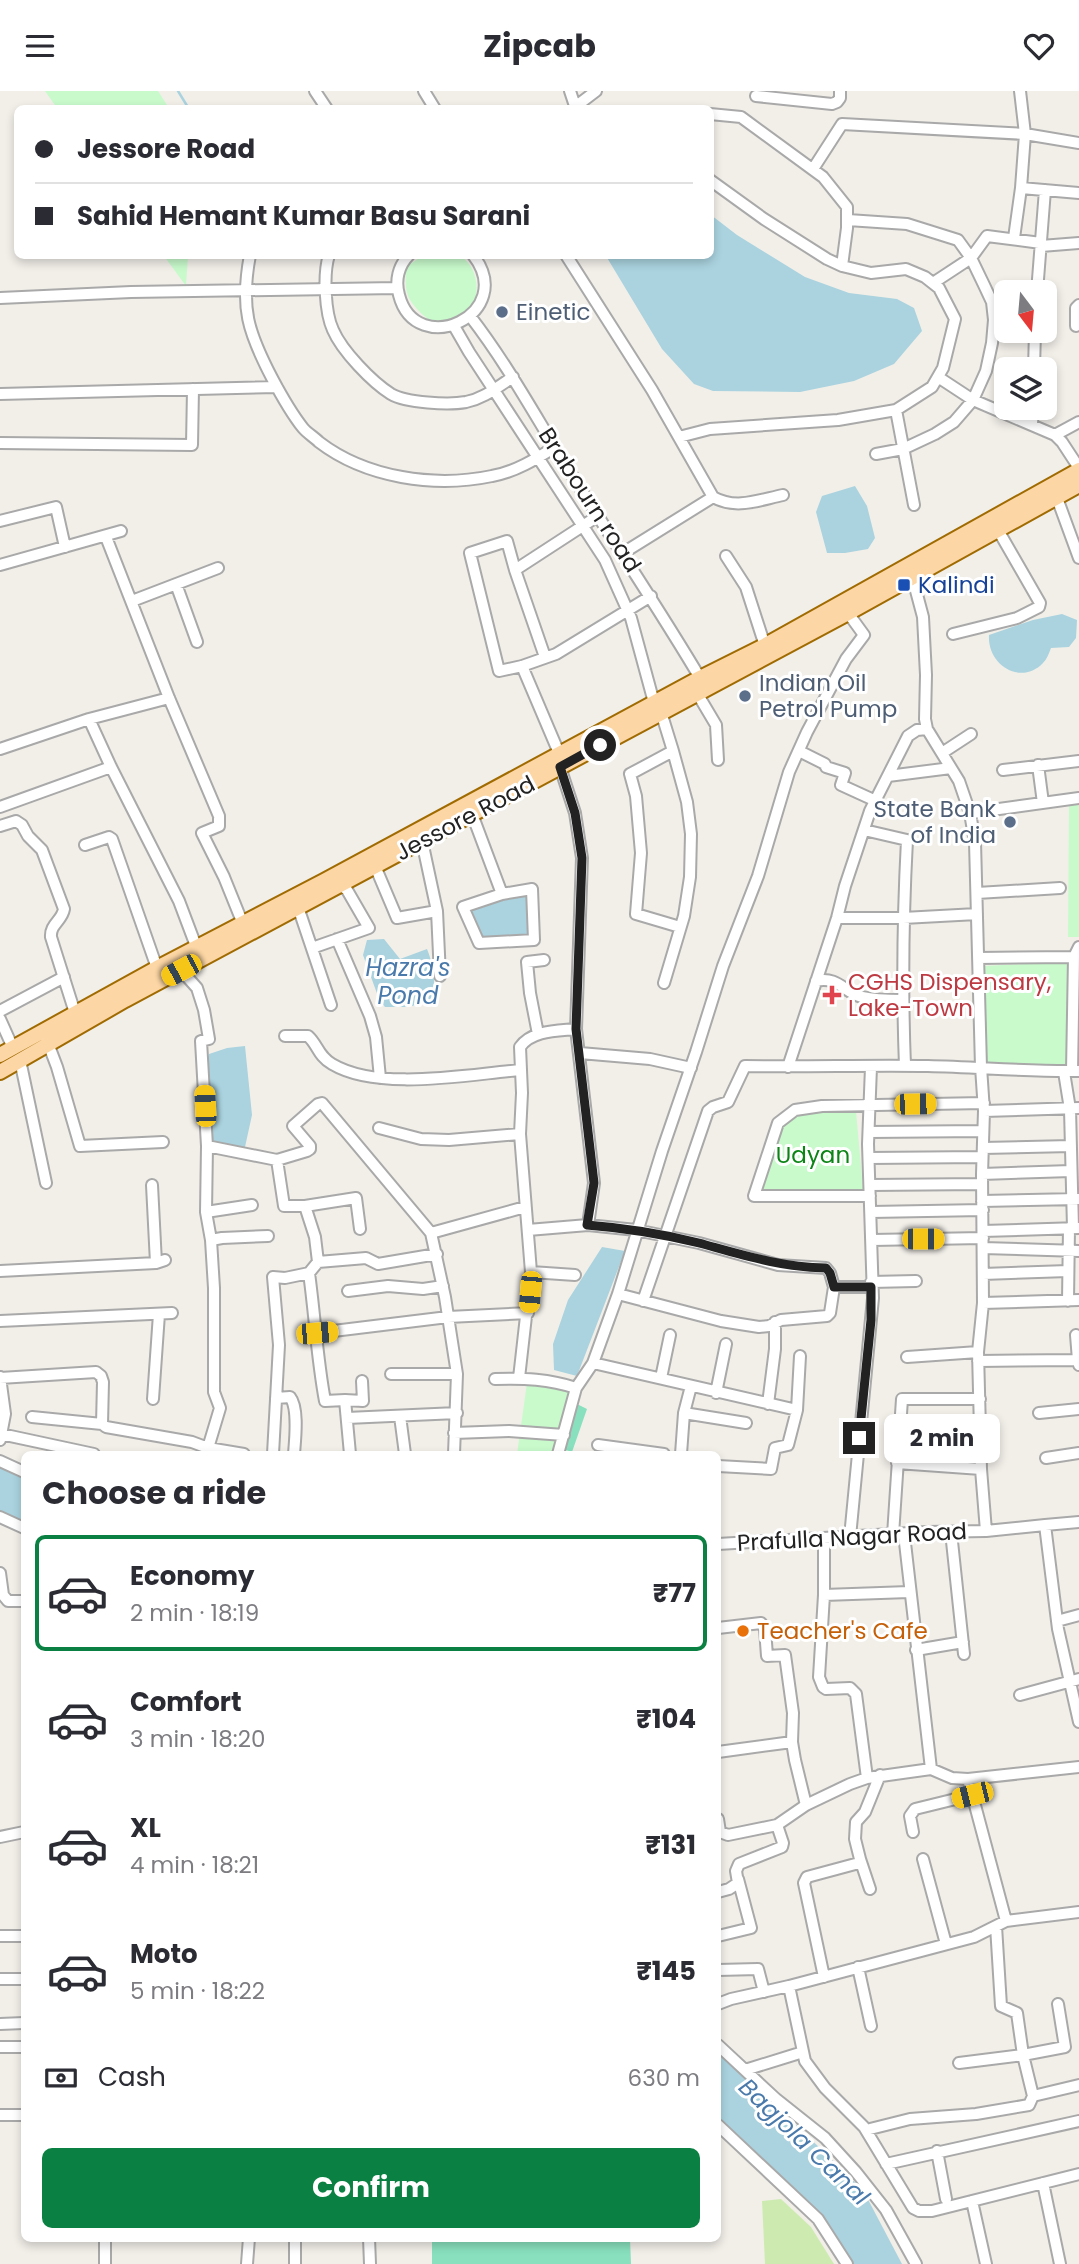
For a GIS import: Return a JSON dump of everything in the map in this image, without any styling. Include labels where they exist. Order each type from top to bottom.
[{"type":"main road","points":[[45,1037],[75,1013],[157,968],[198,954],[701,686],[911,570],[1079,469]]},
{"type":"main road","points":[[766,650],[848,613],[911,570],[998,530],[1079,485]]},
{"type":"main road","name":"Jessore Road","points":[[245,929],[299,907],[472,814],[560,760]]},
{"type":"main road","points":[[0,1072],[17,1054],[45,1037],[181,970],[198,954]]},
{"type":"main road","points":[[0,1055],[17,1054]]},
{"type":"street","points":[[579,105],[596,91]]},
{"type":"street","points":[[756,96],[832,104],[840,99],[840,91]]},
{"type":"street","points":[[1014,238],[1025,134],[1020,91]]},
{"type":"street","points":[[714,114],[741,117],[823,177],[843,200],[847,207],[848,220],[842,266]]},
{"type":"street","points":[[813,169],[842,124],[1025,134],[1079,143]]},
{"type":"street","points":[[679,437],[710,429],[838,421],[896,410],[932,387],[950,344],[955,319],[939,288],[933,283],[906,269],[872,273],[842,266],[783,231],[714,183]]},
{"type":"street","points":[[1021,188],[1079,194]]},
{"type":"street","points":[[1038,280],[1045,190]]},
{"type":"street","points":[[848,220],[907,224],[958,240],[971,258],[992,302],[992,343],[986,371],[973,400],[954,422],[935,434],[903,449],[876,454]]},
{"type":"street","points":[[933,283],[971,258],[988,236],[1041,244],[1079,243]]},
{"type":"street","points":[[249,259],[245,290],[247,320],[260,355],[304,430],[338,456],[369,468],[418,480],[459,480],[493,476],[520,467],[555,447]]},
{"type":"street","points":[[328,259],[327,305],[333,330],[350,355],[373,380],[393,396],[428,402],[463,403],[484,397],[513,377]]},
{"type":"street","points":[[407,259],[398,273],[397,288],[401,303],[410,316],[423,324],[438,328],[454,326],[478,307],[484,285],[483,273],[476,259]]},
{"type":"street","points":[[568,259],[713,497],[726,505],[783,495]]},
{"type":"street","points":[[0,298],[397,288]]},
{"type":"street","points":[[1076,326],[1076,308],[1079,305]]},
{"type":"street","name":"Brabourn road","points":[[470,316],[513,377],[598,516],[652,596],[701,686],[716,725],[718,760]]},
{"type":"street","points":[[454,326],[605,560],[628,611],[673,751],[687,802],[691,834],[690,877],[680,927],[664,983]]},
{"type":"street","points":[[938,377],[973,400],[1055,435],[1079,469]]},
{"type":"street","points":[[0,394],[277,387]]},
{"type":"street","points":[[0,443],[192,445],[193,389]]},
{"type":"street","points":[[896,410],[914,505]]},
{"type":"street","points":[[1032,420],[1032,424]]},
{"type":"street","points":[[1055,435],[1079,422]]},
{"type":"street","points":[[623,553],[713,497]]},
{"type":"street","points":[[1057,498],[1079,558]]},
{"type":"street","points":[[0,521],[55,507],[65,547]]},
{"type":"street","points":[[515,570],[598,516]]},
{"type":"street","points":[[953,634],[1017,618],[1039,607],[1040,603],[998,530]]},
{"type":"street","points":[[0,565],[121,531]]},
{"type":"street","points":[[106,537],[219,816],[219,826],[202,833],[245,929]]},
{"type":"street","points":[[545,657],[507,541],[470,553],[499,671],[556,654],[652,596]]},
{"type":"street","points":[[726,556],[746,587],[766,650]]},
{"type":"street","points":[[132,601],[218,568]]},
{"type":"street","points":[[911,570],[923,617],[927,729],[960,781],[975,842],[984,1107],[983,1303],[978,1356],[981,1469],[986,1531]]},
{"type":"street","points":[[176,584],[197,642]]},
{"type":"street","points":[[559,1451],[576,1388],[593,1363],[618,1294],[636,1230],[723,966],[758,876],[781,796],[799,751],[846,659],[864,635],[848,613]]},
{"type":"street","points":[[522,666],[560,760],[575,813],[582,858],[576,1029],[594,1183],[587,1225]]},
{"type":"street","points":[[0,749],[89,719],[169,698]]},
{"type":"street","points":[[89,719],[179,901],[198,954]]},
{"type":"street","points":[[788,1067],[864,830],[908,736],[917,730],[927,729]]},
{"type":"street","points":[[942,753],[971,734]]},
{"type":"street","points":[[673,751],[630,774],[636,796],[641,853],[636,914],[680,927]]},
{"type":"street","points":[[799,751],[826,767],[845,773],[841,785],[876,801]]},
{"type":"street","points":[[1003,770],[1079,761]]},
{"type":"street","points":[[1038,765],[1043,803]]},
{"type":"street","points":[[0,807],[111,767]]},
{"type":"street","points":[[888,776],[951,768]]},
{"type":"street","points":[[970,813],[1079,798]]},
{"type":"street","points":[[472,814],[502,894]]},
{"type":"street","points":[[0,825],[19,822],[44,854],[64,909],[51,932],[75,1013]]},
{"type":"street","points":[[864,830],[906,840],[902,1000],[905,1066]]},
{"type":"street","points":[[85,845],[109,837],[112,839],[157,968]]},
{"type":"street","points":[[422,841],[437,912],[440,976]]},
{"type":"street","points":[[375,866],[397,918],[437,912]]},
{"type":"street","points":[[312,948],[369,928],[347,890],[340,884]]},
{"type":"street","points":[[977,893],[1060,888]]},
{"type":"street","points":[[532,889],[534,940],[479,943],[463,907],[502,894],[532,889]]},
{"type":"street","points":[[299,907],[331,1005]]},
{"type":"street","points":[[837,918],[978,914]]},
{"type":"street","points":[[337,939],[370,1016],[376,1037],[380,1079]]},
{"type":"street","points":[[978,958],[1077,952],[1071,1146],[1075,1200],[1074,1252],[1068,1271],[1074,1301],[983,1303]]},
{"type":"street","points":[[538,1034],[527,962],[544,960]]},
{"type":"street","points":[[181,970],[197,988],[209,1039],[201,1041],[207,1146],[206,1212],[211,1240],[215,1326],[214,1392],[220,1408],[208,1448]]},
{"type":"street","points":[[0,1011],[64,977]]},
{"type":"street","points":[[816,981],[841,984],[859,997],[902,1000]]},
{"type":"street","points":[[0,1019],[17,1054],[47,1182]]},
{"type":"street","points":[[519,1378],[531,1272],[520,1134],[523,1093],[520,1047],[528,1038],[538,1034],[576,1029]]},
{"type":"street","points":[[285,1036],[308,1036],[313,1040],[319,1054],[335,1066],[380,1079],[451,1077],[522,1070]]},
{"type":"street","points":[[45,1037],[80,1146],[163,1142]]},
{"type":"street","points":[[580,1053],[650,1059],[691,1067]]},
{"type":"street","points":[[643,1301],[708,1111],[728,1102],[745,1066],[981,1067],[1072,1071]]},
{"type":"street","points":[[850,1537],[873,1298],[869,1158],[871,1067]]},
{"type":"street","points":[[207,1146],[276,1160],[310,1149],[293,1126],[322,1103],[432,1233],[457,1374],[454,1451]]},
{"type":"street","points":[[1071,1171],[870,1191],[754,1196],[778,1123],[795,1110],[822,1106],[870,1105],[1074,1109]]},
{"type":"street","points":[[379,1128],[421,1139],[439,1140],[520,1134]]},
{"type":"street","points":[[869,1132],[984,1131]]},
{"type":"street","points":[[869,1158],[1071,1146]]},
{"type":"street","points":[[276,1160],[284,1206],[305,1206],[356,1198],[360,1229]]},
{"type":"street","points":[[0,1271],[161,1261],[152,1185]]},
{"type":"street","points":[[871,1212],[1075,1200]]},
{"type":"street","points":[[206,1212],[252,1205]]},
{"type":"street","points":[[305,1206],[315,1237],[318,1262]]},
{"type":"street","points":[[432,1233],[525,1207]]},
{"type":"street","points":[[528,1230],[587,1225],[636,1230],[778,1265],[826,1268],[834,1287],[830,1313],[827,1316],[775,1322],[764,1327],[721,1321],[618,1294]]},
{"type":"street","points":[[872,1240],[983,1239],[1074,1228]]},
{"type":"street","points":[[211,1240],[268,1236]]},
{"type":"street","points":[[983,1239],[1074,1252]]},
{"type":"street","points":[[273,1451],[279,1345],[273,1277],[285,1278],[309,1273],[318,1262],[366,1258],[378,1264],[437,1254]]},
{"type":"street","points":[[983,1274],[1068,1271]]},
{"type":"street","points":[[531,1272],[575,1275]]},
{"type":"street","points":[[309,1273],[317,1333],[317,1361],[325,1401],[363,1401],[362,1381]]},
{"type":"street","points":[[834,1287],[916,1281]]},
{"type":"street","points":[[348,1291],[388,1286],[423,1289],[443,1286]]},
{"type":"street","points":[[0,1321],[172,1313]]},
{"type":"street","points":[[317,1333],[448,1317],[528,1313]]},
{"type":"street","points":[[153,1399],[159,1314]]},
{"type":"street","points":[[768,1404],[775,1322]]},
{"type":"street","points":[[661,1378],[670,1335]]},
{"type":"street","points":[[907,1357],[978,1356],[1079,1362],[1076,1335]]},
{"type":"street","points":[[716,1393],[726,1344]]},
{"type":"street","points":[[721,1466],[771,1469],[775,1448],[788,1445],[797,1410],[800,1356]]},
{"type":"street","points":[[593,1363],[797,1410]]},
{"type":"street","points":[[78,1451],[1,1437],[0,1377],[98,1374],[103,1382],[102,1425]]},
{"type":"street","points":[[391,1374],[457,1374]]},
{"type":"street","points":[[495,1379],[555,1381],[576,1388]]},
{"type":"street","points":[[681,1451],[684,1413],[691,1386]]},
{"type":"street","points":[[276,1398],[290,1397],[293,1402],[293,1451]]},
{"type":"street","points":[[931,1769],[909,1592],[899,1535],[897,1463],[902,1399],[980,1399]]},
{"type":"street","points":[[345,1400],[351,1451]]},
{"type":"street","points":[[1039,1413],[1079,1409]]},
{"type":"street","points":[[347,1418],[457,1413]]},
{"type":"street","points":[[684,1413],[746,1423]]},
{"type":"street","points":[[400,1416],[405,1451]]},
{"type":"street","points":[[32,1417],[102,1425],[192,1448],[226,1451]]},
{"type":"street","points":[[902,1424],[980,1425]]},
{"type":"street","points":[[454,1433],[517,1431],[564,1436]]},
{"type":"street","points":[[598,1445],[642,1451]]},
{"type":"street","points":[[1046,1458],[1079,1453]]},
{"type":"street","points":[[0,1461],[21,1471]]},
{"type":"street","points":[[897,1463],[981,1469]]},
{"type":"street","points":[[0,1517],[21,1527]]},
{"type":"street","name":"Prafulla Nagar Road","points":[[721,1544],[986,1531],[1079,1522]]},
{"type":"street","points":[[1045,1525],[1057,1621],[1075,1680],[1079,1717]]},
{"type":"street","points":[[916,1650],[964,1648],[951,1532]]},
{"type":"street","points":[[824,1538],[821,1683],[826,1689],[850,1688],[856,1693],[867,1778]]},
{"type":"street","points":[[0,1573],[3,1595],[8,1601],[21,1601]]},
{"type":"street","points":[[824,1595],[909,1592]]},
{"type":"street","points":[[1057,1621],[1079,1615]]},
{"type":"street","points":[[721,1629],[761,1623],[765,1629],[767,1656],[785,1655],[793,1713],[792,1742],[797,1776],[806,1805]]},
{"type":"street","points":[[1020,1695],[1075,1680]]},
{"type":"street","points":[[721,1752],[792,1742]]},
{"type":"street","points":[[721,1832],[728,1835],[778,1825],[806,1805],[867,1778],[880,1775],[931,1769],[952,1778],[968,1779],[1079,1767]]},
{"type":"street","points":[[870,1889],[855,1839],[856,1822],[865,1812],[880,1775]]},
{"type":"street","points":[[866,2130],[910,2119],[976,2114],[1029,2105],[1033,2096],[1017,2013],[1001,2006],[1001,1924],[968,1779]]},
{"type":"street","points":[[914,1832],[910,1816],[915,1809],[972,1795]]},
{"type":"street","points":[[721,1934],[751,1928],[736,1871],[739,1864],[782,1847],[778,1825]]},
{"type":"street","points":[[0,1837],[21,1833]]},
{"type":"street","points":[[824,1977],[804,1883],[807,1877],[857,1865],[860,1859]]},
{"type":"street","points":[[923,1859],[946,1944]]},
{"type":"street","points":[[721,1891],[734,1887],[738,1879]]},
{"type":"street","points":[[721,2003],[974,1937],[1001,1924],[1079,1912]]},
{"type":"street","points":[[0,1936],[21,1935]]},
{"type":"street","points":[[858,1967],[871,2026]]},
{"type":"street","points":[[721,1971],[758,1969],[764,1992]]},
{"type":"street","points":[[0,1979],[21,1979]]},
{"type":"street","points":[[789,1986],[805,2061],[825,2088],[866,2130],[913,2208],[932,2211],[1079,2174]]},
{"type":"street","points":[[959,2063],[1065,2047],[1058,2004]]},
{"type":"street","points":[[0,2024],[21,2023]]},
{"type":"street","points":[[0,2047],[21,2047]]},
{"type":"street","points":[[721,2048],[776,2099],[825,2138],[856,2172],[886,2210],[916,2264]]},
{"type":"street","points":[[745,2070],[803,2052]]},
{"type":"street","points":[[1033,2096],[1079,2085]]},
{"type":"street","points":[[0,2115],[21,2115]]},
{"type":"street","points":[[886,2164],[1079,2121]]},
{"type":"street","points":[[721,2128],[818,2219],[847,2264]]},
{"type":"street","points":[[937,2151],[946,2199]]},
{"type":"street","points":[[1043,2183],[1060,2264]]},
{"type":"street","points":[[972,2201],[986,2264]]},
{"type":"street","points":[[105,2242],[105,2264]]},
{"type":"street","points":[[247,2264],[249,2242]]},
{"type":"street","points":[[295,2242],[295,2264]]},
{"type":"street","points":[[369,2242],[370,2264]]},
{"type":"green space","points":[[45,91],[158,91],[167,105],[55,105]]},
{"type":"green space","points":[[166,259],[188,259],[186,286]]},
{"type":"green space","points":[[418,259],[464,259],[473,270],[476,283],[475,297],[469,311],[457,320],[443,323],[423,315],[409,299],[406,267]]},
{"type":"green space","points":[[1079,802],[1079,937],[1068,937],[1069,803]]},
{"type":"green space","points":[[1069,962],[1068,1066],[987,1065],[983,966]]},
{"type":"green space","name":"Udyan","points":[[855,1100],[864,1200],[750,1199],[777,1120],[798,1105]]},
{"type":"green space","points":[[527,1383],[576,1388],[560,1448],[569,1451],[517,1451]]},
{"type":"green space","points":[[575,1403],[587,1409],[572,1451],[560,1448]]},
{"type":"green space","points":[[781,2199],[811,2227],[834,2264],[765,2264],[762,2201]]},
{"type":"green space","points":[[432,2242],[630,2242],[631,2264],[432,2264]]},
{"type":"water","points":[[714,217],[737,235],[805,277],[849,293],[897,299],[914,308],[922,331],[894,364],[854,381],[800,392],[713,391],[694,384],[662,349],[608,259],[714,259]]},
{"type":"water","points":[[855,486],[867,506],[875,538],[868,549],[827,553],[816,512],[822,496]]},
{"type":"water","points":[[1062,614],[1077,620],[1076,638],[1069,647],[1051,648],[1044,661],[1034,670],[1025,673],[1007,669],[999,663],[990,646],[989,635],[1033,620]]},
{"type":"water","points":[[519,893],[528,898],[531,932],[523,936],[480,939],[469,910]]},
{"type":"water","name":"Hazra's Pond","points":[[384,939],[400,959],[427,949],[434,975],[434,1001],[407,1007],[385,1007],[379,999],[363,955],[367,940]]},
{"type":"water","points":[[245,1046],[252,1115],[245,1147],[213,1146],[207,1068],[209,1054]]},
{"type":"water","points":[[602,1247],[625,1251],[577,1376],[554,1370],[553,1344],[568,1300]]},
{"type":"water","points":[[0,1463],[21,1472],[21,1525],[0,1515]]},
{"type":"water","name":"Bagjola Canal","points":[[721,2052],[863,2190],[902,2264],[852,2264],[821,2217],[721,2124]]},
{"type":"waterway","points":[[178,91],[187,105]]},
{"type":"place","name":"Einetic","points":[[502,312]]},
{"type":"place","name":"Kalindi","points":[[904,585]]},
{"type":"place","name":"Indian Oil Petrol Pump","points":[[745,696]]},
{"type":"place","name":"State Bank of India","points":[[1010,822]]},
{"type":"place","name":"CGHS Dispensary, Lake-Town","points":[[832,995]]},
{"type":"place","name":"Teacher's Cafe","points":[[743,1631]]},
{"type":"route","points":[[600,745],[560,767],[575,813],[582,858],[576,1029],[594,1183],[587,1225],[636,1230],[699,1243],[778,1265],[826,1268],[834,1287],[871,1287],[873,1298],[859,1438]]}]
